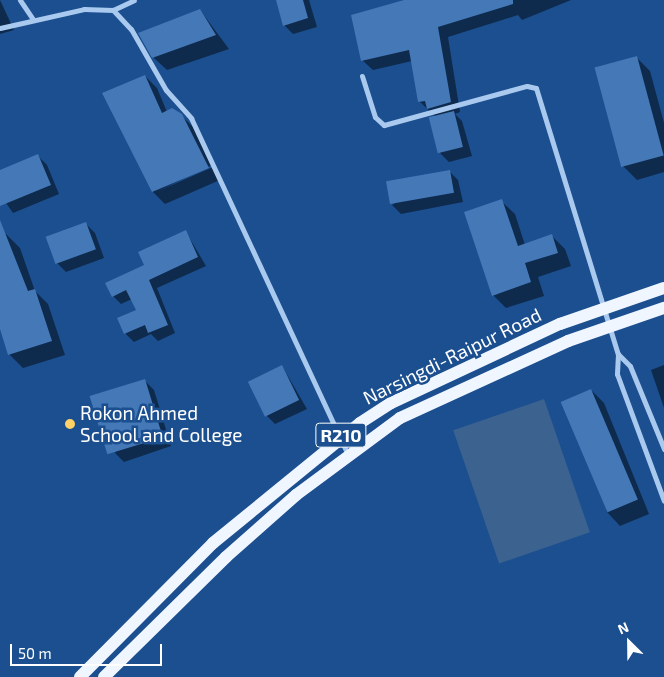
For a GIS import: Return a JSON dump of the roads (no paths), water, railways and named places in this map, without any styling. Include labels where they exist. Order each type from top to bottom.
[{"type":"main road","name":"Narsingdi-Raipur Road","points":[[80,677],[213,544],[338,437],[391,403],[600,306],[664,288]]},
{"type":"main road","name":"Narsingdi-Raipur Road","points":[[104,677],[226,557],[348,454],[400,418],[607,325],[664,308]]},
{"type":"street","points":[[20,0],[33,19]]},
{"type":"street","points":[[0,28],[84,9],[113,10],[134,0]]},
{"type":"street","points":[[113,10],[131,29],[166,90],[191,118],[338,437],[348,454]]},
{"type":"street","points":[[362,76],[375,117],[384,125],[527,86],[536,88],[600,306],[618,354],[617,374],[664,500]]},
{"type":"street","points":[[618,354],[630,366],[664,449]]},
{"type":"water","points":[[544,399],[590,532],[499,564],[453,430]]},
{"type":"place","name":"Rokon Ahmed School and College","points":[[70,424]]}]
